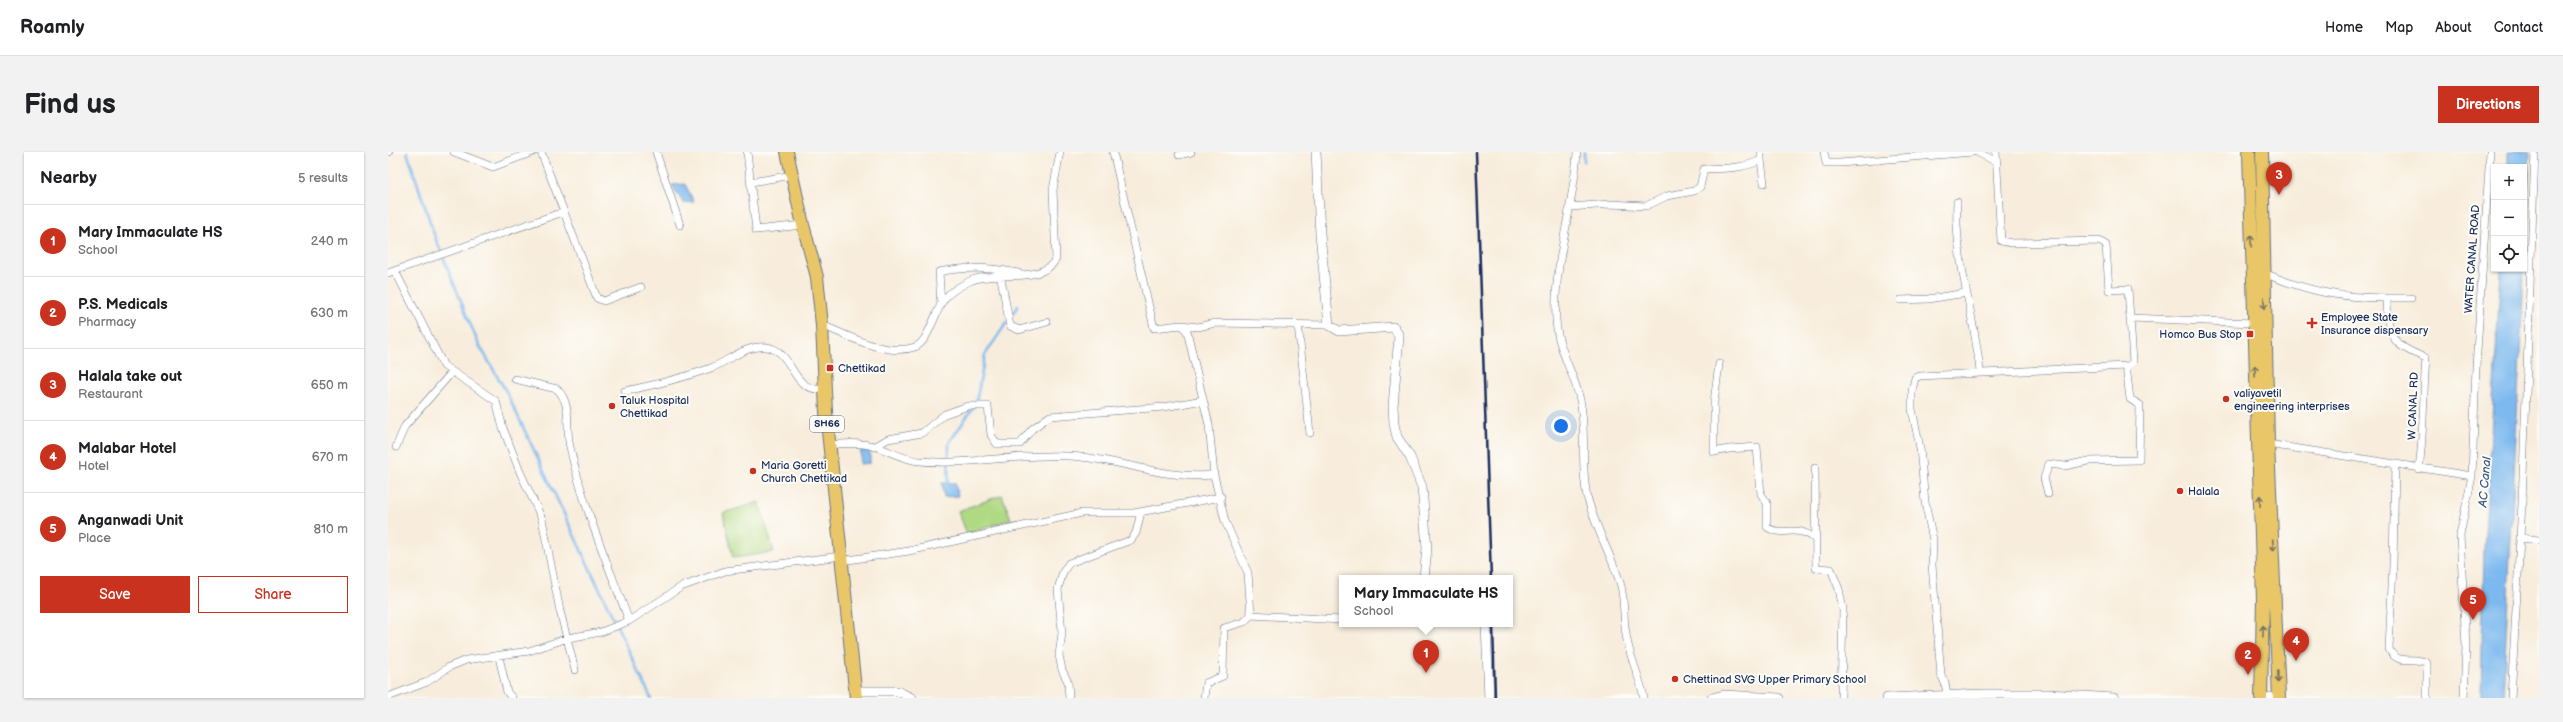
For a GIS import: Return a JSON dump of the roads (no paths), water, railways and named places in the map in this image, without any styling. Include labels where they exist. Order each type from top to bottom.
[{"type":"main road","name":"SH66","points":[[787,152],[803,225],[817,277],[822,325],[829,445],[856,694]]},
{"type":"main road","points":[[2249,152],[2263,599],[2262,698]]},
{"type":"main road","points":[[2262,152],[2268,444],[2279,698]]},
{"type":"street","points":[[454,152],[493,167],[533,152]]},
{"type":"street","points":[[541,152],[597,298],[604,301],[641,287]]},
{"type":"street","points":[[656,152],[680,225]]},
{"type":"street","points":[[747,152],[756,230],[803,225]]},
{"type":"street","points":[[822,325],[873,345],[887,348],[907,348],[917,346],[924,340],[941,305],[955,290],[981,277],[1028,275],[1039,272],[1053,264],[1056,259],[1053,190],[1060,152]]},
{"type":"street","points":[[1113,152],[1154,328],[1181,325],[1198,327],[1215,323],[1329,325],[1339,331],[1394,327],[1399,336],[1393,406],[1394,424],[1397,437],[1410,457],[1422,487],[1427,548],[1424,575]]},
{"type":"street","points":[[1179,155],[1191,152]]},
{"type":"street","points":[[1316,152],[1320,234],[1329,325]]},
{"type":"street","points":[[1577,152],[1570,207],[1562,240],[1555,311],[1556,328],[1580,399],[1584,420],[1583,464],[1587,494],[1602,542],[1621,587],[1627,641],[1644,698]]},
{"type":"street","points":[[1824,152],[1826,162],[1909,155],[1973,152]]},
{"type":"street","points":[[1977,152],[1996,161]]},
{"type":"street","points":[[1947,695],[1945,683],[1941,675],[1932,564],[1933,540],[1925,502],[1912,390],[1913,382],[1920,376],[1980,372],[2127,367],[2133,362],[2132,318],[2128,289],[2109,290],[2107,249],[2104,242],[2012,243],[2001,241],[1996,152]]},
{"type":"street","name":"WATER CANAL ROAD","points":[[2464,698],[2466,638],[2460,540],[2472,476],[2476,368],[2490,152]]},
{"type":"street","points":[[2511,698],[2520,538],[2535,152]]},
{"type":"street","points":[[1570,207],[1610,204],[1646,206],[1667,196],[1694,192],[1700,187],[1704,169],[1737,168],[1761,156],[1764,183]]},
{"type":"street","points":[[751,182],[793,175]]},
{"type":"street","points":[[1957,202],[1956,215],[1966,294],[1980,372]]},
{"type":"street","points":[[563,212],[391,272],[444,366],[487,394],[498,405],[503,428],[520,472],[542,519],[575,670]]},
{"type":"street","points":[[941,305],[939,272],[958,268],[999,269],[1028,275]]},
{"type":"street","points":[[999,269],[1002,276],[1010,326],[1019,330],[1047,322]]},
{"type":"street","points":[[2264,273],[2296,286],[2327,294],[2411,298]]},
{"type":"street","points":[[1901,300],[1928,299],[1966,294]]},
{"type":"street","name":"W CANAL RD","points":[[2387,298],[2388,329],[2394,340],[2412,353],[2426,358],[2423,399],[2424,433],[2419,469]]},
{"type":"street","points":[[2132,318],[2254,323]]},
{"type":"street","points":[[1181,325],[1187,331],[1209,425],[1214,475],[1221,497],[1225,520],[1248,573],[1251,615],[1250,619],[1224,628],[1223,676],[1206,683],[1204,698]]},
{"type":"street","points":[[1298,325],[1310,432]]},
{"type":"street","points":[[625,391],[663,383],[712,368],[745,350],[765,347],[780,352],[802,384],[813,389],[825,389]]},
{"type":"street","points":[[1719,364],[1714,402],[1714,452],[1729,449],[1757,447],[1761,494],[1767,503],[1767,527],[1773,531],[1800,530],[1807,532],[1816,539]]},
{"type":"street","points":[[2048,494],[2044,478],[2049,464],[2065,466],[2088,461],[2139,460],[2140,405],[2130,399],[2127,367]]},
{"type":"street","points":[[396,446],[405,426],[452,372]]},
{"type":"street","points":[[515,379],[557,389],[562,394],[568,412],[570,446],[587,504],[629,621]]},
{"type":"street","points":[[874,447],[888,438],[922,433],[945,414],[968,406],[988,406],[991,435],[997,444],[1020,444],[1032,429],[1050,416],[1164,407],[1203,400]]},
{"type":"street","points":[[829,445],[848,443],[874,447],[900,457],[940,462],[1066,456],[1106,459],[1176,476],[1214,475]]},
{"type":"street","points":[[2268,444],[2419,469],[2472,476]]},
{"type":"street","points":[[2395,465],[2393,565],[2389,649],[2393,657],[2400,660],[2420,659],[2427,664],[2427,698]]},
{"type":"street","points":[[1815,468],[1816,568],[1831,569],[1839,589],[1843,628],[1841,698]]},
{"type":"street","points":[[388,697],[427,682],[449,667],[466,660],[500,657],[535,649],[568,638],[601,632],[629,621],[681,587],[725,571],[908,551],[1082,513],[1141,512],[1221,497]]},
{"type":"street","points":[[1069,698],[1068,682],[1062,670],[1059,655],[1062,633],[1058,589],[1063,572],[1069,563],[1132,540],[1136,533],[1141,512]]},
{"type":"street","points":[[2520,538],[2539,540]]},
{"type":"street","points":[[1251,615],[1339,620]]},
{"type":"street","points":[[1486,627],[1489,698]]},
{"type":"street","points":[[500,657],[508,692],[512,698]]},
{"type":"street","points":[[856,694],[897,691],[912,698]]},
{"type":"street","points":[[1887,698],[1947,695],[1959,697],[2048,694],[2114,698]]},
{"type":"street","points":[[1712,698],[1724,695],[1779,698]]},
{"type":"street","points":[[2262,698],[2279,698]]},
{"type":"water","points":[[2508,152],[2530,152],[2527,213],[2527,164],[2508,164]]},
{"type":"water","points":[[685,184],[694,202],[683,203],[672,185]]},
{"type":"water","points":[[2501,272],[2524,272],[2503,698],[2481,698],[2484,550]]},
{"type":"water","points":[[861,450],[870,451],[870,463],[860,464]]},
{"type":"water","points":[[942,483],[955,483],[958,496],[944,497]]},
{"type":"waterway","points":[[407,152],[435,237],[478,343],[507,393],[651,698]]},
{"type":"waterway","points":[[1584,152],[1584,162]]},
{"type":"waterway","points":[[1010,317],[1018,306]]},
{"type":"waterway","points":[[948,485],[949,443],[976,403],[985,355],[1007,322]]},
{"type":"railway","points":[[1476,152],[1491,575]]},
{"type":"railway","points":[[1493,627],[1495,698]]},
{"type":"place","name":"Halala take out","points":[[2279,195]]},
{"type":"place","name":"Employee State Insurance dispensary","points":[[2312,323]]},
{"type":"place","name":"Homco Bus Stop","points":[[2250,334]]},
{"type":"place","name":"Chettikad","points":[[830,368]]},
{"type":"place","name":"valiyavetil engineering interprises","points":[[2226,399]]},
{"type":"place","name":"Taluk Hospital Chettikad","points":[[612,406]]},
{"type":"place","name":"Maria Goretti Church Chettikad","points":[[753,471]]},
{"type":"place","name":"Halala","points":[[2180,491]]},
{"type":"place","name":"Anganwadi Unit","points":[[2473,620]]},
{"type":"place","name":"Malabar Hotel","points":[[2296,661]]},
{"type":"place","name":"Mary Immaculate HS","points":[[1426,673]]},
{"type":"place","name":"P.S. Medicals","points":[[2248,675]]},
{"type":"place","name":"Chettinad SVG Upper Primary School","points":[[1675,679]]},
{"type":"water label","name":"AC Canal","points":[[2485,482]]}]
